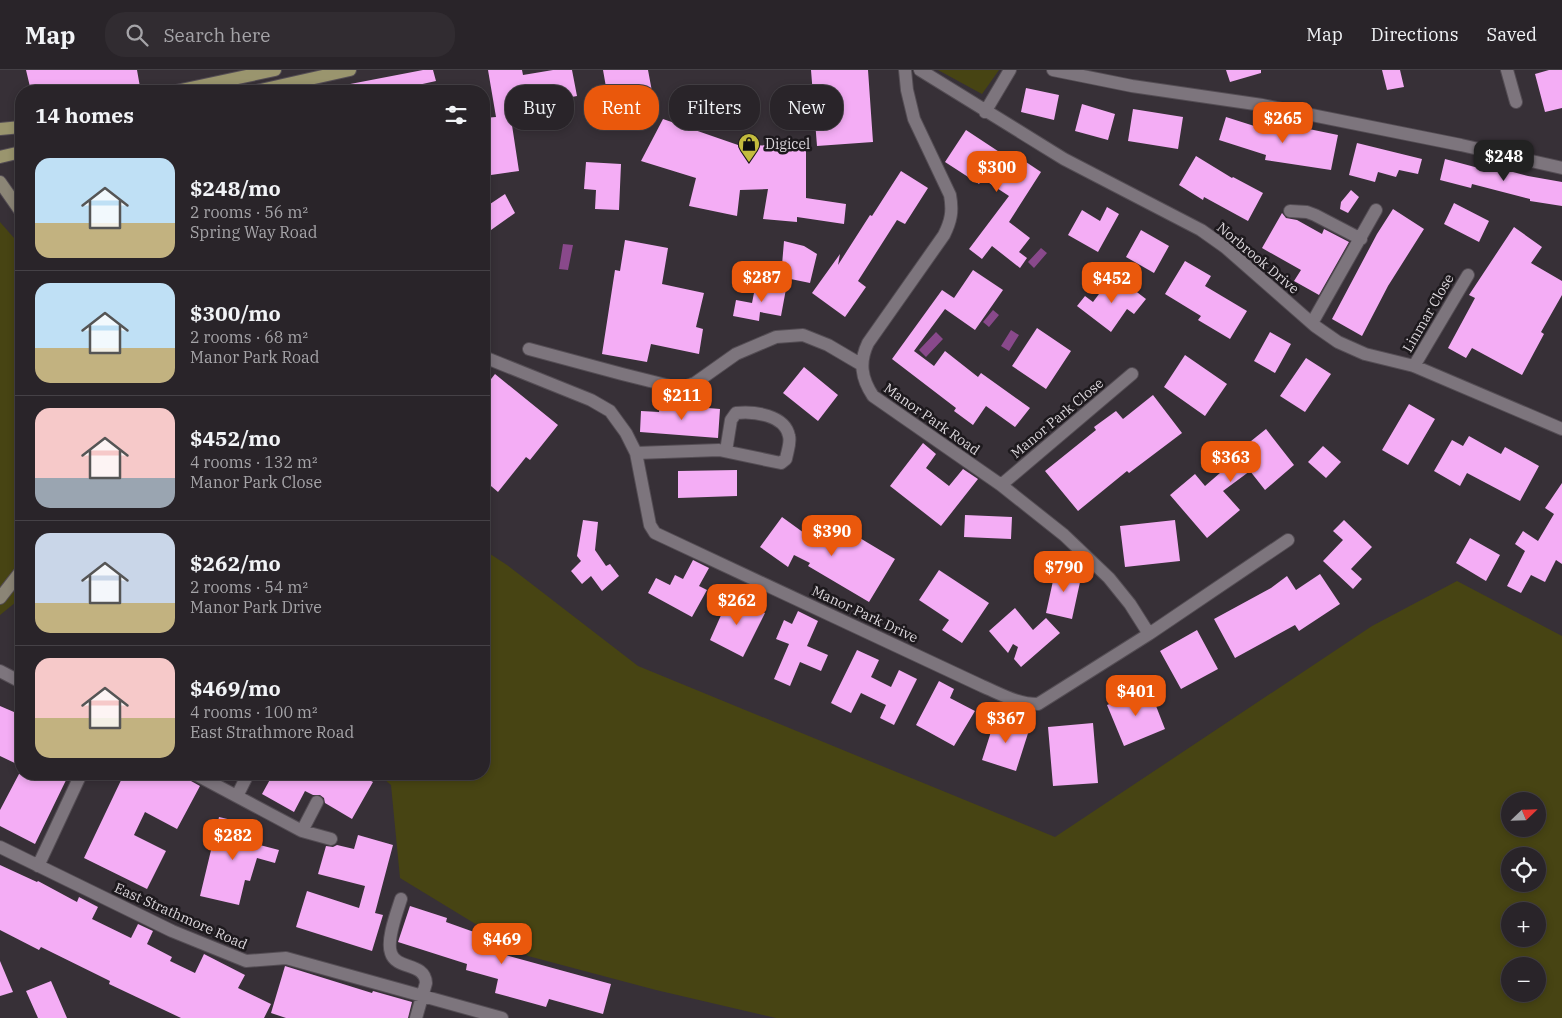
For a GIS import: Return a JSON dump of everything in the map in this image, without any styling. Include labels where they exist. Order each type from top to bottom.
[{"type":"main road","points":[[204,85],[274,70]]},
{"type":"main road","points":[[279,85],[350,70]]},
{"type":"main road","points":[[0,129],[15,128]]},
{"type":"main road","points":[[0,157],[15,153]]},
{"type":"main road","points":[[0,182],[15,203]]},
{"type":"main road","points":[[0,598],[15,579]]},
{"type":"street","points":[[529,349],[622,374],[684,387],[695,383],[736,354],[776,337],[803,335],[828,345],[862,365],[868,343],[944,235],[951,222],[953,208],[950,195],[914,119],[907,90],[905,70]]},
{"type":"street","name":"Norbrook Drive","points":[[920,70],[1064,160],[1201,230],[1225,247],[1312,323],[1338,342],[1365,354],[1414,366],[1562,429]]},
{"type":"street","points":[[985,112],[1010,70]]},
{"type":"street","points":[[1054,70],[1132,86],[1262,105],[1461,145],[1562,168]]},
{"type":"street","points":[[1511,71],[1516,102]]},
{"type":"street","points":[[1290,210],[1315,215],[1361,240]]},
{"type":"street","points":[[1312,323],[1361,240],[1376,210]]},
{"type":"street","name":"Linmar Close","points":[[1414,366],[1468,275]]},
{"type":"street","name":"Manor Park Drive","points":[[490,359],[591,400],[610,411],[626,433],[636,453],[650,525],[655,533],[1018,702],[1038,704],[1149,634],[1288,540]]},
{"type":"street","name":"Manor Park Road","points":[[862,365],[863,376],[873,396],[1001,485],[1064,535],[1109,578],[1130,604],[1149,634]]},
{"type":"street","name":"Manor Park Close","points":[[1001,485],[1132,374]]},
{"type":"street","points":[[636,453],[726,451],[780,463],[786,459],[790,437],[784,424],[776,419],[763,414],[736,412],[731,420],[726,451]]},
{"type":"street","points":[[0,671],[15,679]]},
{"type":"street","points":[[38,866],[78,780]]},
{"type":"street","points":[[205,780],[302,831],[331,839]]},
{"type":"street","points":[[236,796],[245,780]]},
{"type":"street","points":[[302,831],[317,802]]},
{"type":"street","name":"East Strathmore Road","points":[[0,847],[172,931],[246,961],[286,958],[502,1018]]},
{"type":"street","points":[[401,899],[390,941],[390,952],[394,959],[423,972],[426,977],[423,996],[416,1018]]},
{"type":"shaded area","points":[[938,70],[999,70],[982,94]]},
{"type":"shaded area","points":[[0,222],[15,239],[15,603],[0,615]]},
{"type":"shaded area","points":[[563,244],[573,245],[568,270],[559,269]]},
{"type":"shaded area","points":[[1041,248],[1047,253],[1034,268],[1028,262]]},
{"type":"shaded area","points":[[993,310],[999,315],[989,327],[983,322]]},
{"type":"shaded area","points":[[1011,330],[1019,335],[1009,351],[1001,346]]},
{"type":"shaded area","points":[[936,332],[943,339],[926,357],[919,350]]},
{"type":"shaded area","points":[[490,554],[638,666],[1055,837],[1372,626],[1457,581],[1562,636],[1562,1018],[776,1018],[656,990],[528,956],[400,878],[391,785],[385,780],[490,780]]},
{"type":"building","points":[[26,70],[137,70],[140,85],[30,85]]},
{"type":"building","points":[[423,70],[433,70],[436,81],[418,85],[345,85]]},
{"type":"building","points":[[488,70],[522,70],[523,75],[553,70],[572,70],[577,96],[574,97],[574,85],[505,85],[505,130],[513,130],[519,171],[490,175],[490,118],[496,117]]},
{"type":"building","points":[[603,70],[648,70],[651,85],[606,85]]},
{"type":"building","points":[[811,70],[868,70],[873,142],[817,146],[816,130],[843,130],[843,85],[812,85]]},
{"type":"building","points":[[1226,70],[1261,70],[1261,73],[1230,82]]},
{"type":"building","points":[[1382,70],[1400,70],[1404,87],[1387,90]]},
{"type":"building","points":[[1549,70],[1562,70],[1562,108],[1545,112],[1535,74]]},
{"type":"building","points":[[1026,88],[1059,95],[1054,120],[1021,112]]},
{"type":"building","points":[[1082,104],[1115,114],[1108,140],[1075,131]]},
{"type":"building","points":[[1133,109],[1183,117],[1178,149],[1128,141]]},
{"type":"building","points":[[1226,117],[1270,131],[1270,128],[1303,133],[1304,128],[1338,135],[1331,170],[1265,160],[1266,155],[1219,140]]},
{"type":"building","points":[[663,119],[669,121],[669,130],[695,130],[738,145],[806,146],[806,198],[846,204],[844,224],[797,217],[797,222],[763,219],[768,189],[740,190],[737,216],[689,206],[696,178],[641,161],[657,130],[659,130]]},
{"type":"building","points":[[966,130],[1013,161],[1017,156],[1041,172],[1009,222],[1030,238],[1019,252],[1027,258],[1020,268],[992,246],[982,259],[969,249],[1009,196],[983,179],[979,184],[945,162]]},
{"type":"building","points":[[1357,143],[1422,159],[1418,174],[1399,170],[1396,177],[1378,172],[1375,182],[1349,175]]},
{"type":"building","points":[[1196,156],[1232,178],[1263,193],[1248,221],[1204,197],[1203,200],[1179,185]]},
{"type":"building","points":[[1445,159],[1486,170],[1487,165],[1528,176],[1562,182],[1562,206],[1530,201],[1530,199],[1472,184],[1471,188],[1440,180]]},
{"type":"building","points":[[586,162],[621,164],[619,210],[595,209],[596,190],[584,189]]},
{"type":"building","points":[[901,171],[928,188],[905,224],[897,220],[858,281],[866,287],[845,317],[812,293],[840,254],[838,265]]},
{"type":"building","points":[[1351,190],[1359,197],[1348,213],[1340,209],[1341,202]]},
{"type":"building","points":[[505,194],[515,213],[490,231],[490,204]]},
{"type":"building","points":[[1454,203],[1489,221],[1479,242],[1444,224]]},
{"type":"building","points":[[1107,207],[1119,214],[1098,252],[1068,235],[1082,210],[1100,221]]},
{"type":"building","points":[[1393,209],[1424,229],[1388,286],[1362,336],[1332,319],[1377,234]]},
{"type":"building","points":[[1282,213],[1286,218],[1297,220],[1322,234],[1324,229],[1349,242],[1319,295],[1294,281],[1301,270],[1262,248]]},
{"type":"building","points":[[1514,227],[1542,247],[1531,263],[1562,281],[1562,295],[1541,332],[1544,334],[1522,375],[1472,348],[1466,358],[1448,348],[1475,298],[1469,295]]},
{"type":"building","points":[[1141,230],[1169,246],[1154,273],[1126,257]]},
{"type":"building","points":[[625,240],[668,248],[662,284],[704,293],[696,327],[703,329],[699,354],[651,344],[647,362],[602,354],[615,270],[620,271]]},
{"type":"building","points":[[784,241],[804,246],[817,254],[810,283],[781,277]]},
{"type":"building","points":[[1185,261],[1211,276],[1205,286],[1247,311],[1230,339],[1198,320],[1201,316],[1165,294]]},
{"type":"building","points":[[973,270],[1003,290],[975,330],[945,309],[914,351],[934,366],[945,351],[978,377],[981,373],[1030,408],[1015,427],[986,406],[973,425],[954,411],[956,408],[892,359],[942,290],[954,298]]},
{"type":"building","points":[[1121,280],[1146,299],[1134,314],[1127,309],[1111,332],[1077,306],[1085,296],[1093,302],[1108,282],[1116,287]]},
{"type":"building","points":[[756,283],[786,289],[781,316],[760,312],[759,321],[733,316],[736,300],[752,303]]},
{"type":"building","points":[[1037,328],[1071,351],[1046,389],[1012,366]]},
{"type":"building","points":[[1270,332],[1291,344],[1275,373],[1254,361]]},
{"type":"building","points":[[1185,355],[1227,384],[1205,416],[1164,387]]},
{"type":"building","points":[[1306,358],[1331,374],[1305,412],[1280,396]]},
{"type":"building","points":[[804,367],[838,395],[818,421],[783,393]]},
{"type":"building","points":[[495,374],[558,425],[530,460],[526,457],[498,492],[490,485],[490,380]]},
{"type":"building","points":[[1153,395],[1182,433],[1129,473],[1127,471],[1078,511],[1045,471],[1096,430],[1094,427],[1116,411],[1123,419]]},
{"type":"building","points":[[660,404],[720,409],[718,438],[640,432],[641,411],[659,412]]},
{"type":"building","points":[[1409,404],[1435,419],[1408,465],[1382,450]]},
{"type":"building","points":[[1266,429],[1294,465],[1265,490],[1250,471],[1223,491],[1240,510],[1207,538],[1170,495],[1195,474],[1205,486],[1228,466],[1225,462]]},
{"type":"building","points":[[1469,436],[1501,454],[1505,447],[1539,466],[1520,501],[1467,473],[1460,486],[1434,471],[1452,440],[1463,446]]},
{"type":"building","points":[[923,443],[936,454],[926,468],[949,486],[963,469],[978,479],[941,526],[890,486]]},
{"type":"building","points":[[1323,446],[1341,462],[1326,478],[1308,462]]},
{"type":"building","points":[[737,470],[737,496],[678,498],[678,471]]},
{"type":"building","points":[[1562,483],[1562,564],[1556,560],[1545,582],[1531,575],[1521,593],[1507,586],[1525,551],[1515,544],[1523,531],[1538,541],[1554,514],[1545,508]]},
{"type":"building","points":[[965,515],[1012,517],[1011,539],[964,537]]},
{"type":"building","points":[[782,517],[811,538],[818,528],[835,540],[843,528],[895,559],[869,602],[808,566],[810,563],[794,555],[788,567],[760,547]]},
{"type":"building","points":[[583,520],[598,522],[595,550],[606,566],[610,564],[619,576],[602,591],[591,576],[582,584],[571,571],[581,561],[577,556]]},
{"type":"building","points":[[1175,520],[1180,561],[1125,567],[1120,526]]},
{"type":"building","points":[[1344,520],[1372,547],[1351,569],[1362,579],[1353,589],[1323,561],[1343,540],[1333,531]]},
{"type":"building","points":[[1470,538],[1500,555],[1486,581],[1456,563]]},
{"type":"building","points":[[693,560],[709,568],[699,586],[707,590],[692,617],[648,593],[656,578],[670,585],[675,575],[683,579]]},
{"type":"building","points":[[1056,567],[1082,573],[1072,619],[1046,613]]},
{"type":"building","points":[[939,570],[989,603],[962,643],[942,630],[949,620],[919,600]]},
{"type":"building","points":[[1320,574],[1340,604],[1299,631],[1295,625],[1235,658],[1214,619],[1271,588],[1287,576],[1296,590]]},
{"type":"building","points":[[730,595],[765,613],[743,657],[710,640]]},
{"type":"building","points":[[1015,608],[1033,630],[1046,618],[1060,633],[1021,667],[1014,659],[1018,647],[1013,644],[1008,653],[989,631]]},
{"type":"building","points":[[798,611],[818,621],[807,646],[828,655],[821,671],[800,662],[790,686],[774,679],[789,644],[776,639],[784,620],[792,624]]},
{"type":"building","points":[[1197,630],[1218,669],[1181,689],[1160,651]]},
{"type":"building","points":[[857,650],[879,660],[871,677],[891,687],[899,670],[917,679],[894,725],[880,718],[886,705],[861,693],[851,713],[831,703]]},
{"type":"building","points":[[939,681],[954,689],[950,698],[975,711],[954,746],[916,725]]},
{"type":"building","points":[[1149,688],[1165,729],[1124,746],[1107,705]]},
{"type":"building","points":[[0,706],[15,712],[15,763],[0,756]]},
{"type":"building","points":[[996,716],[1030,727],[1016,771],[982,760]]},
{"type":"building","points":[[1093,723],[1098,783],[1053,786],[1048,727]]},
{"type":"building","points":[[16,780],[66,780],[35,844],[0,826],[0,810]]},
{"type":"building","points":[[121,780],[190,780],[200,786],[177,829],[145,812],[134,835],[166,851],[147,889],[84,858]]},
{"type":"building","points":[[270,780],[369,780],[373,782],[352,819],[325,803],[324,798],[320,795],[313,795],[305,791],[294,812],[262,794]]},
{"type":"building","points":[[219,817],[257,826],[252,843],[279,850],[275,863],[257,858],[250,881],[245,880],[239,905],[200,896]]},
{"type":"building","points":[[358,835],[393,845],[375,913],[383,915],[372,951],[296,927],[307,891],[359,908],[365,886],[318,874],[326,846],[333,847],[337,845],[354,849]]},
{"type":"building","points":[[0,865],[38,881],[77,902],[79,897],[98,907],[92,919],[131,938],[138,924],[153,931],[147,944],[172,957],[170,961],[195,973],[204,954],[245,975],[238,988],[271,1004],[264,1018],[181,1018],[109,984],[110,981],[41,947],[39,950],[0,930]]},
{"type":"building","points":[[410,906],[447,918],[446,922],[474,932],[472,938],[504,947],[502,954],[611,984],[603,1014],[549,999],[546,1007],[495,993],[498,979],[466,970],[467,964],[398,942]]},
{"type":"building","points":[[0,961],[13,992],[0,996]]},
{"type":"building","points":[[285,966],[372,993],[373,991],[412,1002],[408,1018],[286,1018],[271,1013]]},
{"type":"building","points":[[51,981],[67,1018],[38,1018],[26,991]]},
{"type":"place","name":"Digicel","points":[[749,163]]}]
